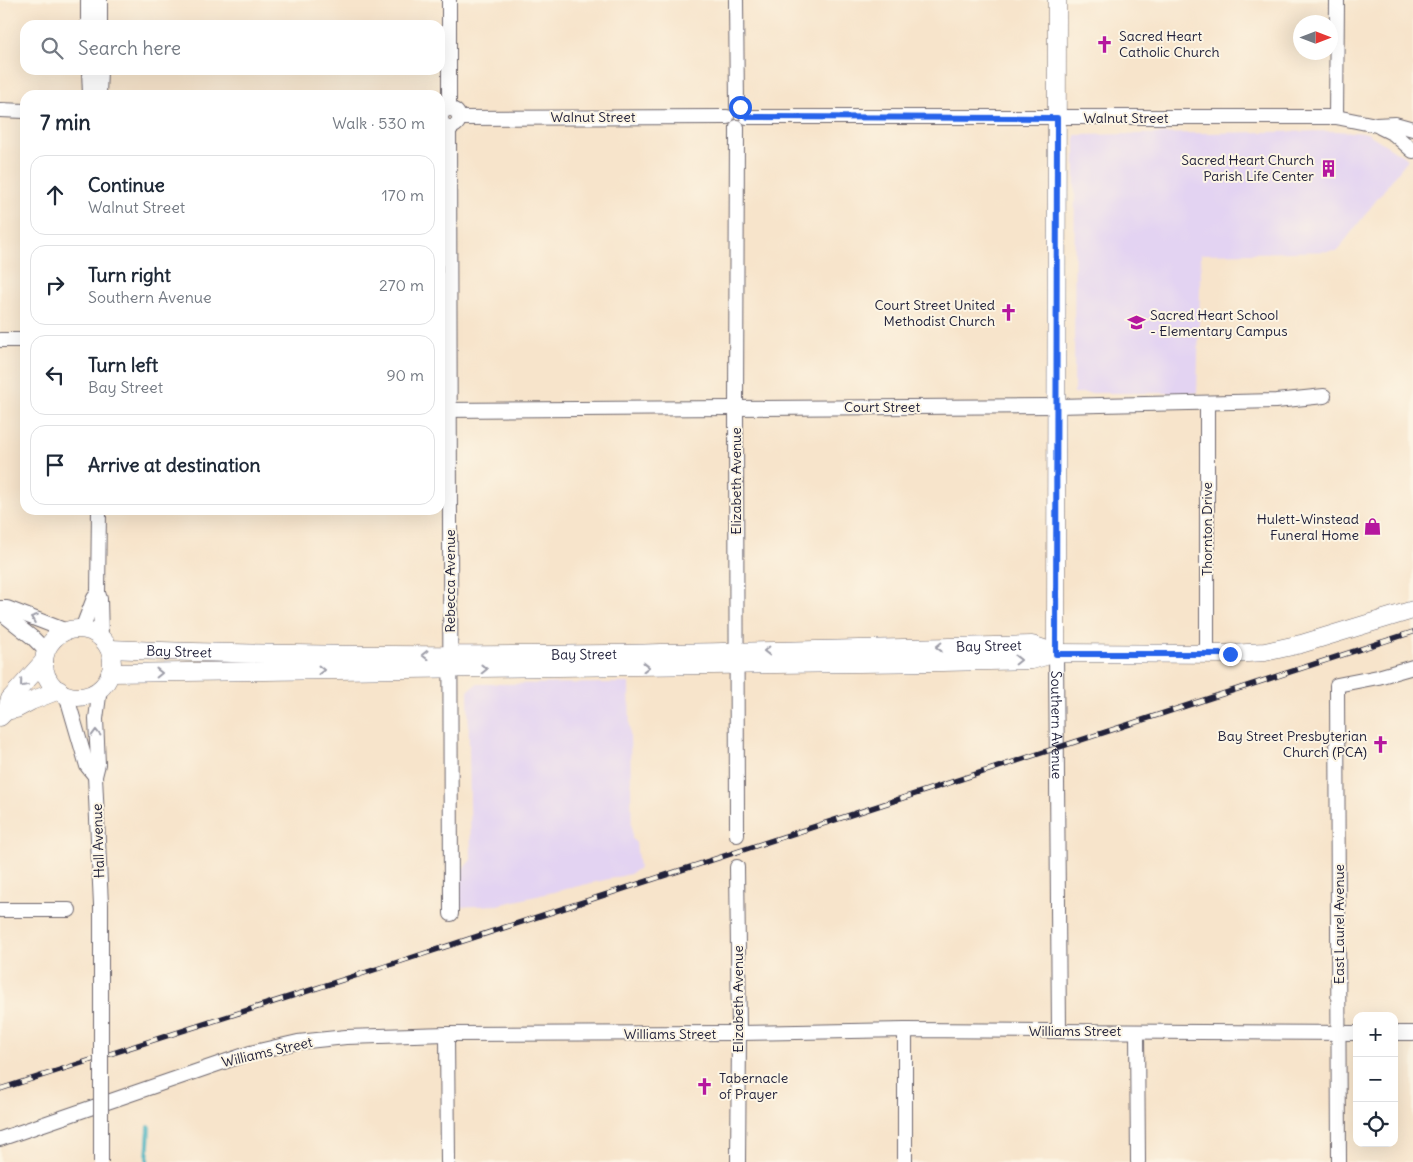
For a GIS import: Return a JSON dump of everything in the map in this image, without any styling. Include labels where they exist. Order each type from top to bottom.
[{"type":"main road","name":"Southern Avenue","points":[[1056,654],[1057,0]]},
{"type":"main road","name":"Bay Street","points":[[110,673],[450,662],[736,659],[1032,646],[1056,654],[1242,654],[1275,650],[1413,610]]},
{"type":"main road","points":[[74,630],[92,632],[105,643],[112,666],[110,673],[100,688],[86,696],[62,692],[31,701],[3,714],[10,699],[46,656],[53,640],[74,630]]},
{"type":"main road","name":"Bay Street","points":[[105,643],[231,654],[450,662]]},
{"type":"main road","points":[[46,656],[50,680],[62,692]]},
{"type":"street","points":[[88,0],[88,20]]},
{"type":"street","points":[[100,0],[100,20]]},
{"type":"street","name":"Rebecca Avenue","points":[[445,337],[449,0]]},
{"type":"street","points":[[736,0],[737,106]]},
{"type":"street","points":[[1336,117],[1337,0]]},
{"type":"street","points":[[88,75],[90,90]]},
{"type":"street","points":[[99,90],[100,75]]},
{"type":"street","points":[[737,106],[746,111],[748,117],[745,124],[732,122],[731,109],[737,106]]},
{"type":"street","points":[[0,110],[20,111]]},
{"type":"street","name":"Walnut Street","points":[[748,117],[1336,117],[1376,125],[1395,124],[1413,129]]},
{"type":"street","name":"Walnut Street","points":[[448,118],[732,122]]},
{"type":"street","name":"Elizabeth Avenue","points":[[732,122],[736,408],[737,834]]},
{"type":"street","points":[[1376,125],[1394,134],[1413,151]]},
{"type":"street","points":[[0,340],[20,340]]},
{"type":"street","name":"Court Street","points":[[445,410],[1057,406],[1276,401],[1324,396]]},
{"type":"street","name":"Thornton Drive","points":[[1207,403],[1207,655]]},
{"type":"street","name":"Rebecca Avenue","points":[[445,452],[450,662],[451,914]]},
{"type":"street","points":[[99,515],[98,593],[105,643]]},
{"type":"street","points":[[0,608],[7,608],[74,630],[98,593]]},
{"type":"street","points":[[0,612],[33,638],[46,656]]},
{"type":"street","name":"Southern Avenue","points":[[1056,654],[1059,1031]]},
{"type":"street","name":"East Laurel Avenue","points":[[1339,1162],[1338,685],[1378,677],[1413,667]]},
{"type":"street","name":"Hall Avenue","points":[[100,688],[96,719],[98,764],[96,776],[101,906],[101,1162]]},
{"type":"street","name":"Hall Avenue","points":[[62,692],[87,766],[96,776]]},
{"type":"street","name":"Elizabeth Avenue","points":[[737,867],[738,1162]]},
{"type":"street","points":[[0,910],[69,910]]},
{"type":"street","points":[[905,1162],[906,1030]]},
{"type":"street","name":"Williams Street","points":[[0,1139],[214,1064],[298,1042],[346,1037],[446,1034],[739,1034],[906,1030],[1353,1033]]},
{"type":"street","points":[[1137,1032],[1138,1162]]},
{"type":"street","points":[[1398,1033],[1413,1033]]},
{"type":"street","points":[[446,1034],[448,1162]]},
{"type":"shaded area","name":"Sacred Heart School - Elementary Campus","points":[[1336,131],[1367,133],[1408,159],[1337,251],[1201,254],[1197,393],[1074,393],[1075,135]]},
{"type":"shaded area","points":[[629,683],[632,839],[636,843],[639,868],[630,874],[498,905],[455,907],[454,878],[471,860],[468,691],[476,684]]},
{"type":"green space","points":[[445,159],[448,260],[445,260]]},
{"type":"waterway","points":[[147,1162],[149,1127]]},
{"type":"railway","points":[[0,1089],[383,967],[1413,632]]},
{"type":"place","name":"Sacred Heart Catholic Church","points":[[1105,44]]},
{"type":"place","name":"Sacred Heart Church Parish Life Center","points":[[1328,168]]},
{"type":"place","name":"Court Street United Methodist Church","points":[[1009,313]]},
{"type":"place","name":"Sacred Heart School - Elementary Campus","points":[[1136,323]]},
{"type":"place","name":"Hulett-Winstead Funeral Home","points":[[1373,527]]},
{"type":"place","name":"Bay Street Presbyterian Church (PCA)","points":[[1381,744]]},
{"type":"place","name":"Tabernacle of Prayer","points":[[705,1086]]},
{"type":"route","points":[[740,107],[746,111],[748,117],[1057,118],[1056,654],[1230,654]]}]
